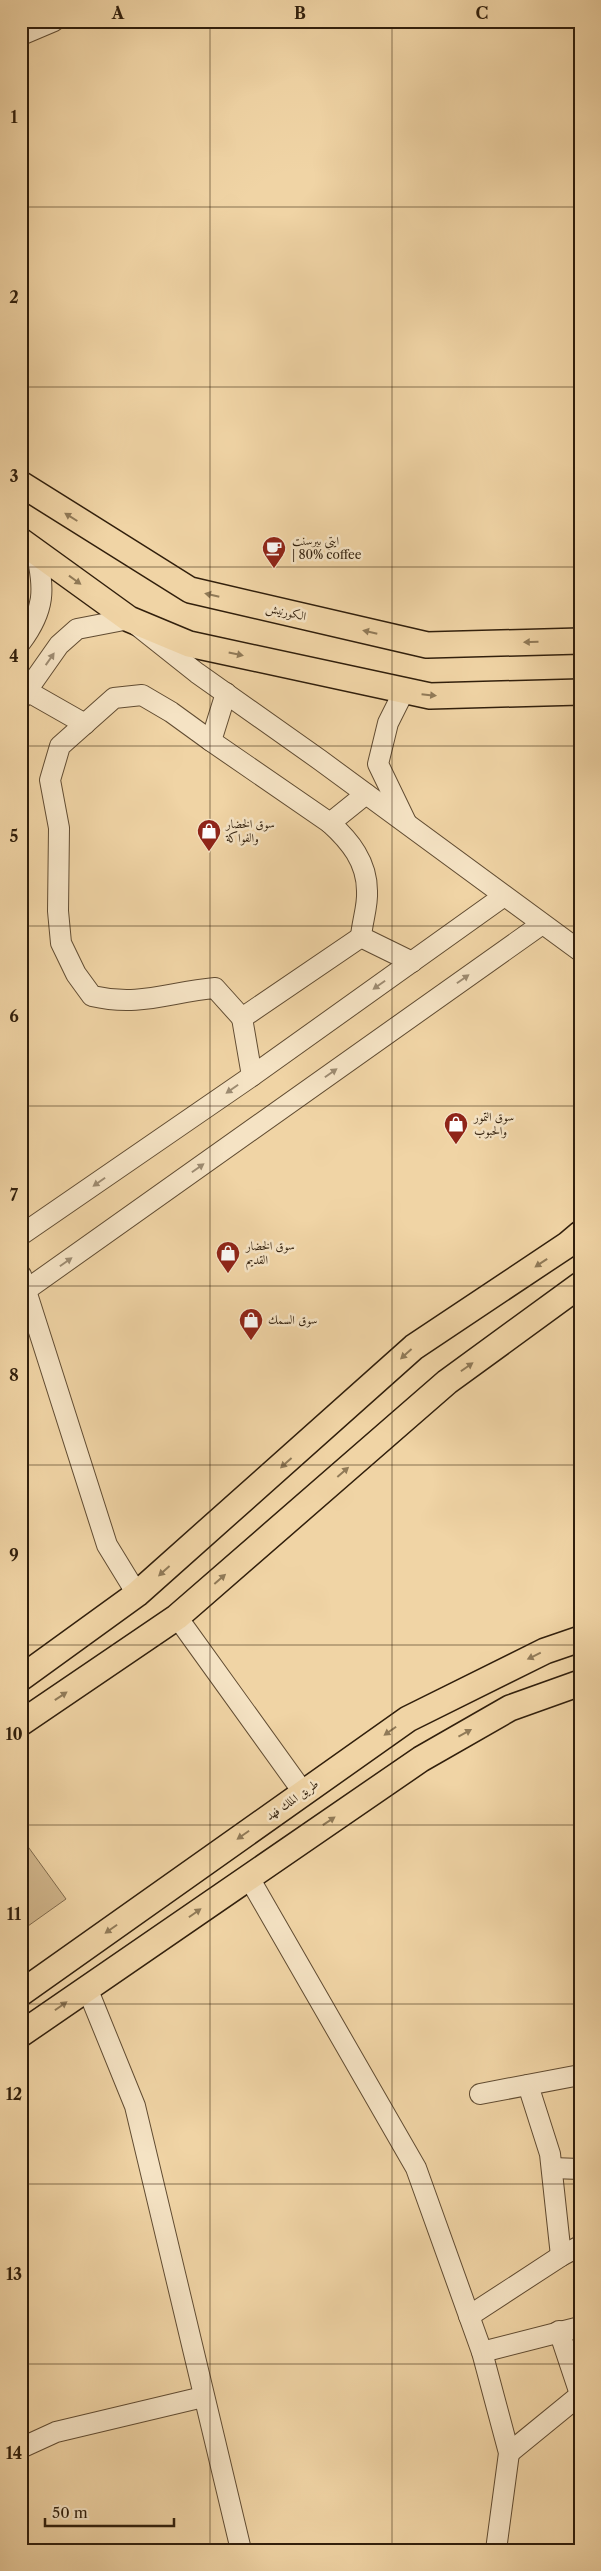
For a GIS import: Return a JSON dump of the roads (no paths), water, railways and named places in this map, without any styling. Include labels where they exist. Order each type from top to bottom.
[{"type":"main road","name":"الكورنيش","points":[[21,484],[190,590],[426,645],[580,641]]},
{"type":"main road","points":[[29,546],[128,619],[189,644],[430,696],[580,692]]},
{"type":"main road","points":[[21,1678],[137,1594],[414,1347],[567,1245],[580,1234]]},
{"type":"main road","points":[[21,1723],[177,1617],[447,1382],[570,1300],[580,1285]]},
{"type":"main road","name":"طريق الملك فهد","points":[[21,1993],[408,1719],[546,1651],[580,1639]]},
{"type":"main road","points":[[21,2034],[248,1876],[421,1759],[510,1708],[580,1684]]},
{"type":"street","points":[[21,35],[54,21]]},
{"type":"street","points":[[21,642],[30,630],[43,596],[42,575],[29,546]]},
{"type":"street","points":[[85,724],[24,695],[59,645],[77,629],[128,619],[226,693],[580,951]]},
{"type":"street","points":[[404,690],[388,723],[378,764],[407,824]]},
{"type":"street","points":[[211,741],[226,693]]},
{"type":"street","points":[[242,1018],[361,937],[368,892],[363,866],[348,840],[330,823],[171,712],[142,696],[114,698],[60,746],[50,780],[59,828],[58,911],[60,943],[76,974],[92,996],[115,1001],[146,1000],[188,990],[216,988],[242,1018],[252,1076]]},
{"type":"street","points":[[330,823],[366,794]]},
{"type":"street","points":[[21,1235],[252,1076],[504,896]]},
{"type":"street","points":[[137,1594],[107,1545],[24,1282],[542,924]]},
{"type":"street","points":[[361,937],[412,962]]},
{"type":"street","points":[[177,1617],[303,1792]]},
{"type":"street","points":[[248,1876],[416,2168],[482,2352],[509,2454],[496,2550]]},
{"type":"street","points":[[87,1988],[135,2106],[241,2550]]},
{"type":"street","points":[[480,2094],[580,2075]]},
{"type":"street","points":[[528,2085],[550,2154],[561,2256]]},
{"type":"street","points":[[552,2168],[580,2169]]},
{"type":"street","points":[[469,2316],[561,2256],[580,2246]]},
{"type":"street","points":[[482,2352],[580,2327]]},
{"type":"street","points":[[509,2454],[580,2395],[559,2331]]},
{"type":"street","points":[[21,2448],[56,2432],[203,2397]]},
{"type":"place","name":"ايتي بيرسنت | 80% coffee","points":[[274,569]]},
{"type":"place","name":"سوق الخضار والفواكة","points":[[209,852]]},
{"type":"place","name":"سوق التمور والحبوب","points":[[456,1145]]},
{"type":"place","name":"سوق الخضار القديم","points":[[228,1274]]},
{"type":"place","name":"سوق السمك","points":[[251,1341]]}]
